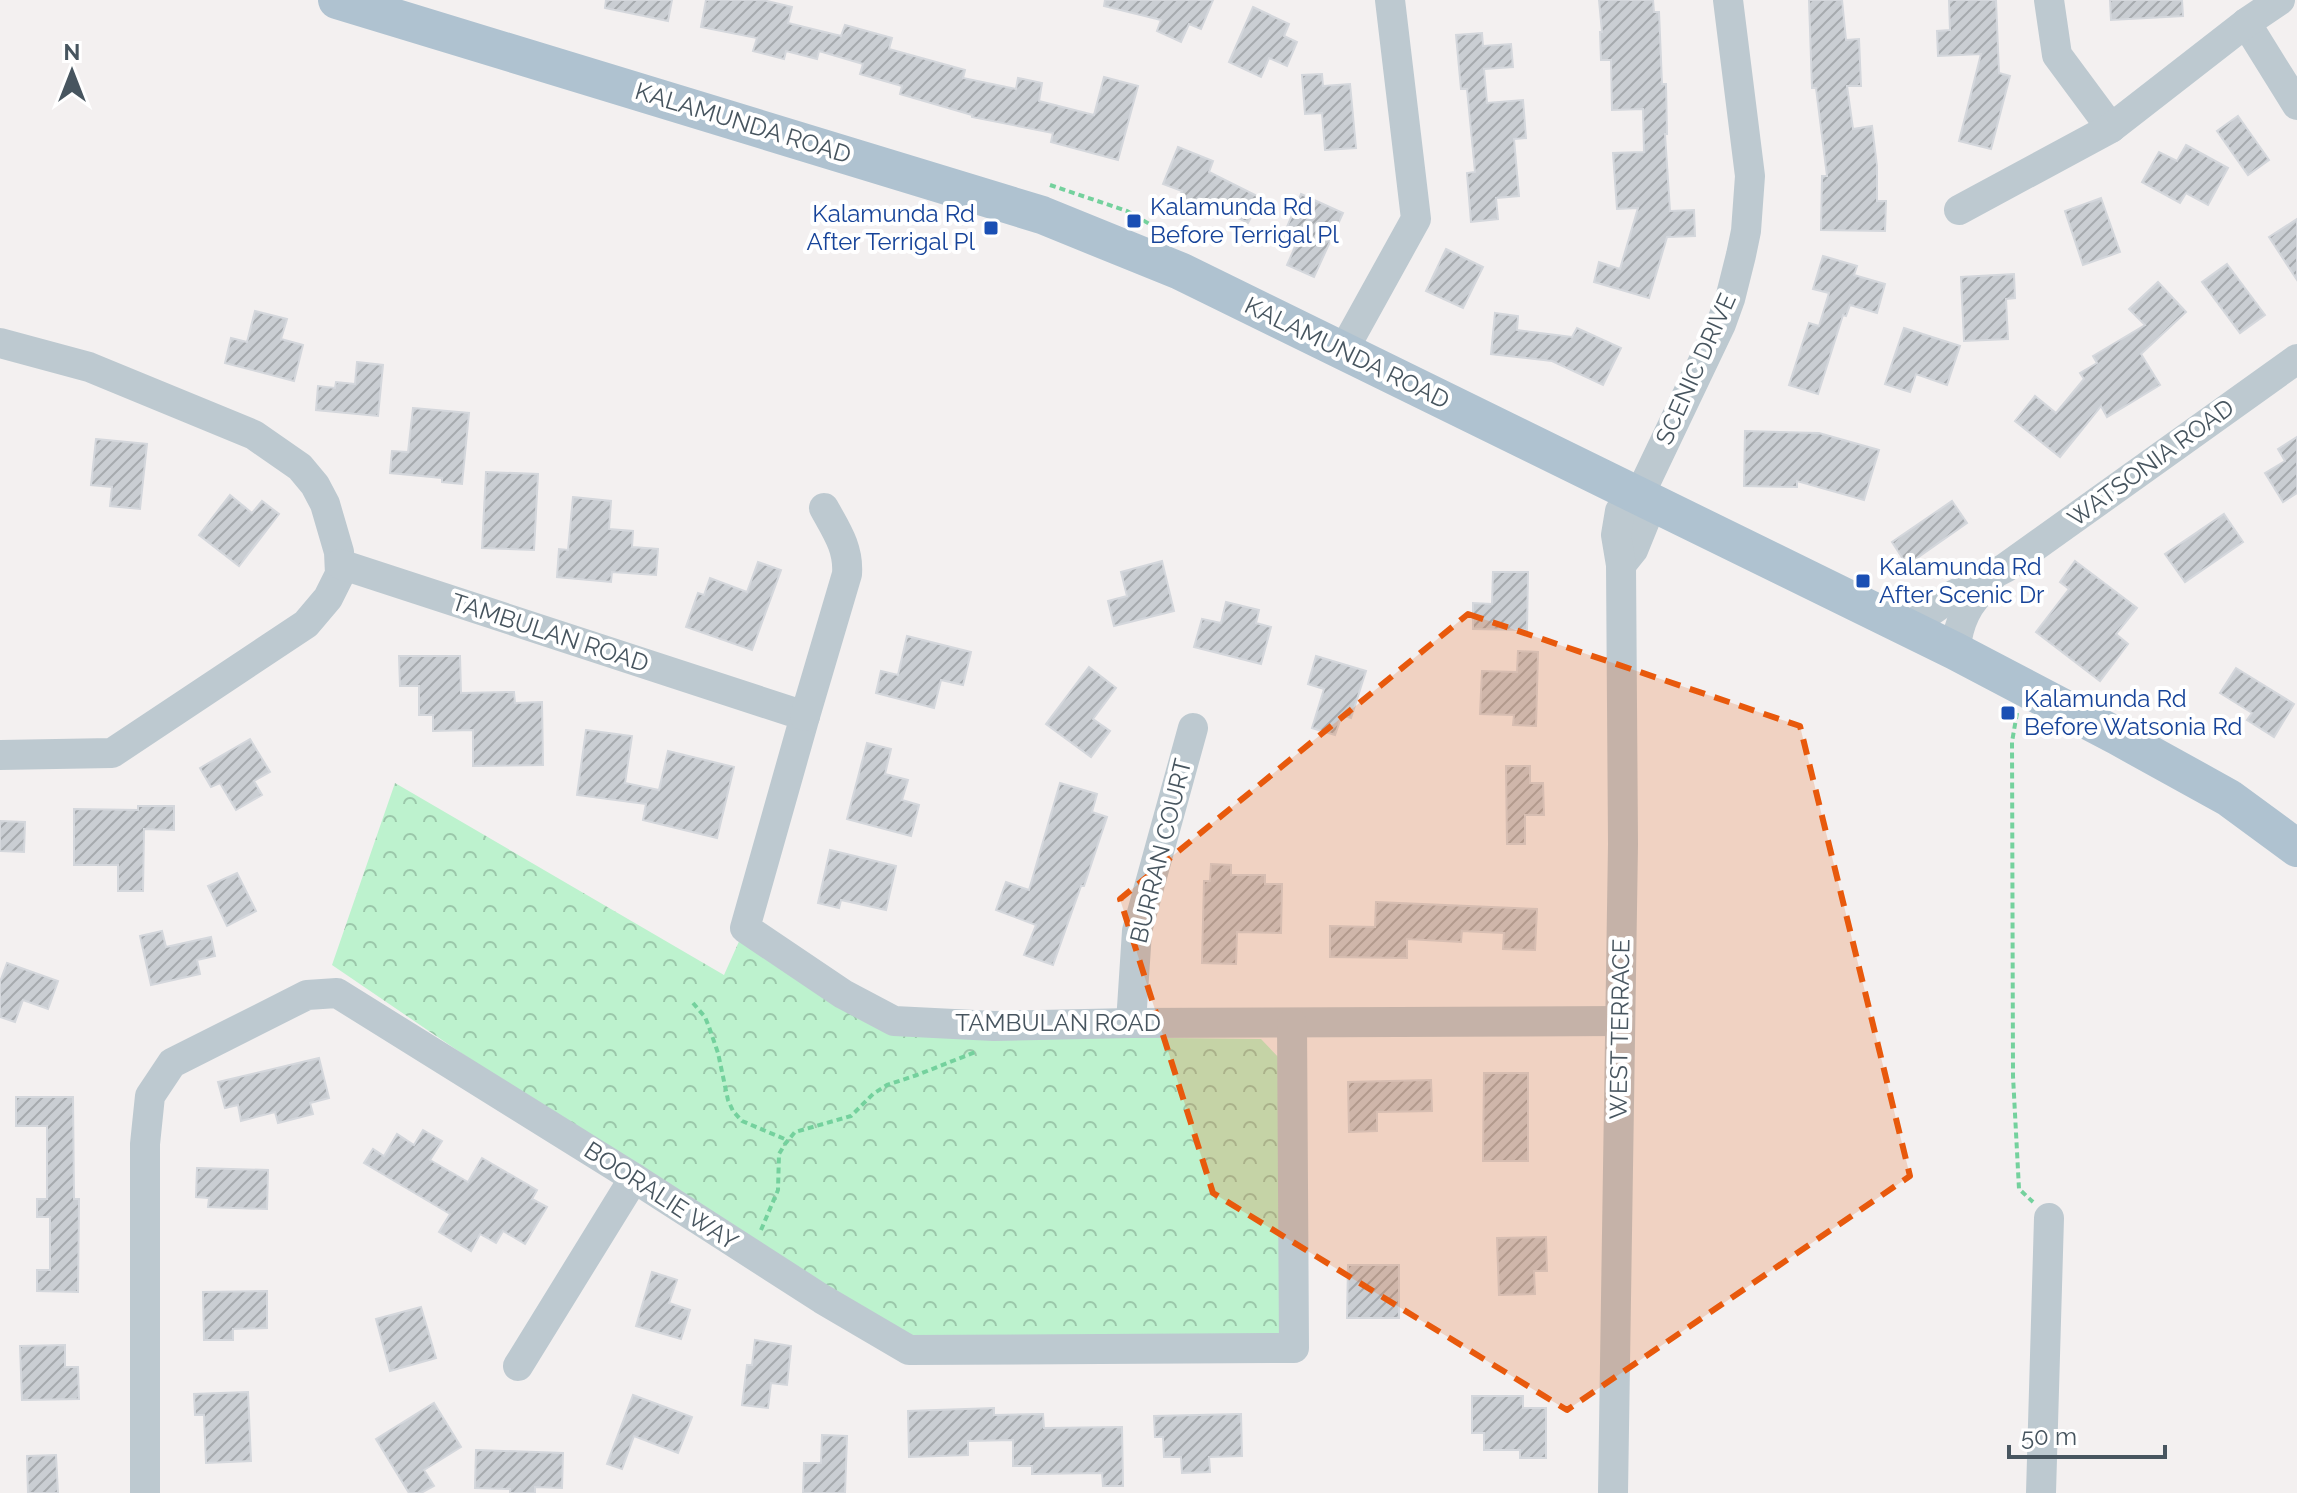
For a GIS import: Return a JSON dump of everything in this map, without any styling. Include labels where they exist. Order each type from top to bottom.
[{"type":"main road","name":"KALAMUNDA ROAD","points":[[337,0],[1042,215],[1114,242],[1180,271],[1955,651],[2229,798],[2297,848]]},
{"type":"street","points":[[1343,351],[1416,219],[1390,0]]},
{"type":"street","name":"SCENIC DRIVE","points":[[1639,496],[1721,324],[1744,243],[1750,176],[1728,0]]},
{"type":"street","points":[[2049,0],[2057,55],[2111,128]]},
{"type":"street","points":[[1959,210],[2111,128],[2280,0]]},
{"type":"street","points":[[2246,23],[2297,105]]},
{"type":"street","points":[[0,343],[89,367],[254,435],[300,467],[315,485],[332,524],[340,564],[340,574],[328,598],[306,624],[112,753],[0,755]]},
{"type":"street","name":"WATSONIA ROAD","points":[[1955,651],[1962,617],[1977,594],[2005,568],[2297,359]]},
{"type":"street","name":"WEST TERRACE","points":[[1613,1493],[1623,844],[1621,565],[1633,550],[1646,518],[1639,496]]},
{"type":"street","name":"TAMBULAN ROAD","points":[[824,508],[845,548],[847,574],[745,928],[843,994],[894,1021],[994,1026],[1619,1021]]},
{"type":"street","name":"TAMBULAN ROAD","points":[[340,564],[805,716]]},
{"type":"street","name":"WATSONIA ROAD","points":[[1907,628],[1955,594],[2005,568]]},
{"type":"street","name":"BURRAN COURT","points":[[1131,1023],[1137,931],[1193,728]]},
{"type":"street","name":"BOORALIE WAY","points":[[145,1493],[145,1144],[150,1096],[172,1063],[307,995],[337,993],[822,1299],[909,1350],[1294,1348],[1292,1024]]},
{"type":"street","points":[[518,1366],[634,1178]]},
{"type":"street","points":[[2041,1493],[2049,1218]]},
{"type":"path","points":[[2017,711],[2012,742],[2011,863],[2016,1153],[2019,1189],[2049,1218]]},
{"type":"path","points":[[693,1003],[709,1027],[733,1111],[742,1121],[787,1140]]},
{"type":"path","points":[[762,1234],[763,1221],[772,1208],[778,1190],[779,1154],[795,1132],[851,1116],[887,1085],[979,1050]]},
{"type":"highlighted area","points":[[1468,614],[1800,726],[1910,1176],[1567,1410],[1213,1193],[1120,899]]},
{"type":"green space","points":[[395,783],[724,975],[745,928],[896,1035],[1261,1039],[1279,1058],[1282,1335],[912,1340],[822,1299],[332,965]]},
{"type":"building","points":[[606,0],[672,0],[668,21],[605,8]]},
{"type":"building","points":[[706,0],[763,0],[792,7],[788,23],[841,36],[845,25],[892,38],[889,49],[965,70],[963,78],[1016,89],[1018,78],[1042,83],[1039,101],[1094,115],[1104,77],[1138,86],[1118,160],[1051,142],[1053,133],[972,117],[900,94],[902,86],[860,74],[863,64],[819,51],[817,59],[786,51],[784,59],[753,51],[757,38],[701,27]]},
{"type":"building","points":[[1105,0],[1213,0],[1201,29],[1189,24],[1181,42],[1157,31],[1161,20],[1104,6]]},
{"type":"building","points":[[1599,0],[1653,0],[1654,12],[1659,12],[1662,84],[1666,84],[1665,134],[1670,211],[1694,210],[1695,236],[1667,237],[1649,298],[1594,282],[1599,262],[1620,269],[1638,208],[1617,209],[1613,153],[1644,152],[1643,109],[1612,110],[1611,60],[1601,60]]},
{"type":"building","points":[[1809,0],[1842,0],[1846,40],[1859,39],[1861,86],[1847,86],[1853,129],[1872,126],[1877,201],[1886,201],[1885,231],[1821,230],[1822,176],[1827,176],[1816,88],[1812,88]]},
{"type":"building","points":[[1949,0],[1996,0],[1999,73],[2010,76],[1991,149],[1959,141],[1981,54],[1938,56],[1937,31],[1950,30]]},
{"type":"building","points":[[2110,0],[2182,0],[2183,16],[2111,20]]},
{"type":"building","points":[[1253,7],[1289,24],[1284,36],[1297,42],[1287,66],[1269,58],[1261,77],[1229,62]]},
{"type":"building","points":[[1482,33],[1483,46],[1511,44],[1513,67],[1484,69],[1487,103],[1523,100],[1526,138],[1514,139],[1519,196],[1496,198],[1498,219],[1471,222],[1467,173],[1475,172],[1467,89],[1461,89],[1456,35]]},
{"type":"building","points":[[1322,74],[1323,86],[1350,84],[1356,148],[1325,150],[1322,113],[1305,114],[1302,75]]},
{"type":"building","points":[[2238,116],[2269,160],[2248,175],[2217,131]]},
{"type":"building","points":[[2186,145],[2228,168],[2208,205],[2186,193],[2180,203],[2142,182],[2159,152],[2177,161]]},
{"type":"building","points":[[1178,147],[1213,161],[1209,172],[1261,198],[1248,223],[1199,198],[1194,210],[1177,203],[1182,191],[1163,184]]},
{"type":"building","points":[[1301,194],[1343,213],[1314,277],[1287,265],[1295,247],[1281,241]]},
{"type":"building","points":[[2101,198],[2120,252],[2083,265],[2065,211]]},
{"type":"building","points":[[2297,219],[2297,280],[2269,237]]},
{"type":"building","points":[[1446,249],[1483,267],[1463,308],[1426,291]]},
{"type":"building","points":[[1823,256],[1857,266],[1854,275],[1885,284],[1877,313],[1850,305],[1846,316],[1843,315],[1818,394],[1789,385],[1809,323],[1819,326],[1829,293],[1813,289]]},
{"type":"building","points":[[2227,264],[2265,315],[2240,333],[2202,282]]},
{"type":"building","points":[[2014,274],[2015,298],[2006,299],[2008,339],[1964,341],[1961,277]]},
{"type":"building","points":[[2158,282],[2186,312],[2141,354],[2160,385],[2107,417],[2101,406],[2060,457],[2015,421],[2035,396],[2056,413],[2084,379],[2080,373],[2097,363],[2093,356],[2145,325],[2129,309]]},
{"type":"building","points":[[255,311],[287,319],[281,339],[303,345],[294,381],[225,363],[231,338],[247,342]]},
{"type":"building","points":[[1495,313],[1518,316],[1517,330],[1572,337],[1577,328],[1621,348],[1603,385],[1552,361],[1491,354]]},
{"type":"building","points":[[1904,328],[1960,346],[1947,385],[1916,374],[1910,392],[1885,384]]},
{"type":"building","points":[[357,362],[383,365],[378,416],[316,410],[318,386],[335,388],[336,382],[355,384]]},
{"type":"building","points":[[413,408],[469,413],[462,484],[442,482],[442,478],[390,473],[392,451],[408,452]]},
{"type":"building","points":[[1745,431],[1819,433],[1879,450],[1864,500],[1797,481],[1797,487],[1744,486]]},
{"type":"building","points":[[2297,437],[2297,493],[2283,502],[2265,473],[2285,461],[2278,449]]},
{"type":"building","points":[[96,439],[147,444],[140,509],[110,506],[112,487],[91,485]]},
{"type":"building","points":[[486,472],[538,474],[534,550],[482,548]]},
{"type":"building","points":[[230,495],[252,513],[262,501],[279,514],[239,566],[199,535]]},
{"type":"building","points":[[573,497],[611,501],[609,529],[633,531],[632,547],[658,549],[656,575],[612,572],[611,582],[557,577],[559,549],[568,550]]},
{"type":"building","points":[[1952,501],[1967,523],[1907,565],[1892,542]]},
{"type":"building","points":[[2224,514],[2243,542],[2185,582],[2165,554]]},
{"type":"building","points":[[1162,561],[1174,611],[1114,626],[1108,601],[1127,596],[1121,572]]},
{"type":"building","points":[[2075,561],[2137,608],[2116,634],[2128,644],[2100,681],[2036,632],[2069,589],[2060,582]]},
{"type":"building","points":[[758,562],[781,570],[752,650],[686,627],[698,593],[704,595],[710,578],[747,592]]},
{"type":"building","points":[[1493,572],[1528,572],[1527,630],[1473,629],[1473,603],[1492,604]]},
{"type":"building","points":[[1226,602],[1259,610],[1256,623],[1271,627],[1261,664],[1194,647],[1202,619],[1221,623]]},
{"type":"building","points":[[907,636],[971,652],[963,685],[941,680],[934,708],[876,693],[881,671],[898,675]]},
{"type":"building","points":[[1518,651],[1538,652],[1536,726],[1513,725],[1514,715],[1480,714],[1482,671],[1517,672]]},
{"type":"building","points":[[399,656],[460,656],[461,693],[514,692],[515,703],[542,702],[543,765],[473,766],[473,730],[433,731],[433,715],[419,715],[419,686],[400,686]]},
{"type":"building","points":[[1316,656],[1366,671],[1351,718],[1342,715],[1335,735],[1312,728],[1324,689],[1308,684]]},
{"type":"building","points":[[1089,667],[1116,688],[1093,719],[1110,731],[1091,757],[1046,724]]},
{"type":"building","points":[[2236,668],[2294,704],[2274,737],[2247,720],[2252,713],[2220,693]]},
{"type":"building","points":[[586,730],[632,736],[625,783],[659,790],[668,751],[734,767],[717,838],[643,820],[646,804],[577,795]]},
{"type":"building","points":[[250,739],[270,772],[254,781],[262,795],[236,810],[220,783],[211,787],[200,768]]},
{"type":"building","points":[[867,743],[891,749],[885,774],[908,780],[902,800],[919,805],[911,836],[847,819]]},
{"type":"building","points":[[1506,766],[1530,766],[1530,783],[1543,783],[1544,815],[1525,815],[1525,844],[1507,844]]},
{"type":"building","points":[[1060,783],[1097,794],[1092,812],[1107,817],[1053,965],[1024,955],[1036,925],[996,910],[1006,882],[1029,890]]},
{"type":"building","points":[[138,806],[174,806],[174,830],[144,829],[143,891],[118,891],[118,865],[74,865],[74,809],[138,810]]},
{"type":"building","points":[[0,821],[25,822],[24,852],[0,851]]},
{"type":"building","points":[[830,850],[896,866],[886,910],[841,900],[839,908],[818,903]]},
{"type":"building","points":[[1211,864],[1231,865],[1231,875],[1265,875],[1265,884],[1282,884],[1281,933],[1237,932],[1236,964],[1202,963],[1204,881],[1210,881]]},
{"type":"building","points":[[237,873],[256,911],[227,926],[208,886]]},
{"type":"building","points":[[1376,902],[1537,909],[1535,950],[1503,949],[1504,933],[1462,931],[1461,942],[1407,939],[1407,958],[1330,957],[1330,926],[1375,927]]},
{"type":"building","points":[[162,931],[166,947],[211,937],[215,956],[197,960],[200,974],[151,985],[140,936]]},
{"type":"building","points":[[7,963],[58,981],[48,1009],[23,1000],[15,1022],[0,1017],[0,982]]},
{"type":"building","points":[[319,1058],[329,1098],[310,1103],[313,1114],[278,1123],[275,1112],[241,1121],[238,1105],[225,1108],[218,1082]]},
{"type":"building","points":[[1484,1073],[1528,1073],[1528,1161],[1483,1161]]},
{"type":"building","points":[[1431,1080],[1432,1111],[1377,1112],[1377,1131],[1349,1132],[1348,1082]]},
{"type":"building","points":[[16,1097],[73,1097],[74,1199],[79,1199],[78,1292],[37,1291],[37,1270],[50,1270],[50,1217],[37,1217],[37,1199],[47,1199],[47,1126],[16,1126]]},
{"type":"building","points":[[423,1130],[442,1141],[430,1160],[468,1182],[482,1158],[537,1190],[532,1199],[547,1207],[525,1244],[503,1231],[496,1243],[480,1234],[471,1251],[439,1232],[450,1214],[364,1163],[373,1149],[384,1156],[397,1134],[414,1145]]},
{"type":"building","points":[[197,1168],[268,1170],[267,1209],[208,1207],[209,1198],[196,1197]]},
{"type":"building","points":[[1546,1237],[1547,1271],[1534,1271],[1535,1294],[1499,1295],[1497,1238]]},
{"type":"building","points":[[1348,1265],[1399,1265],[1399,1318],[1347,1318]]},
{"type":"building","points":[[652,1272],[677,1280],[669,1303],[690,1310],[681,1339],[636,1326]]},
{"type":"building","points":[[267,1291],[267,1328],[233,1329],[233,1340],[204,1340],[203,1292]]},
{"type":"building","points":[[421,1307],[436,1358],[390,1371],[376,1319]]},
{"type":"building","points":[[755,1340],[791,1346],[787,1385],[771,1383],[768,1408],[742,1405],[747,1365],[752,1365]]},
{"type":"building","points":[[65,1345],[65,1367],[78,1367],[79,1399],[22,1400],[20,1346]]},
{"type":"building","points":[[248,1392],[251,1461],[206,1463],[204,1415],[195,1415],[194,1394]]},
{"type":"building","points":[[633,1395],[692,1417],[678,1453],[634,1436],[622,1469],[607,1464]]},
{"type":"building","points":[[1472,1396],[1523,1396],[1523,1408],[1546,1408],[1546,1458],[1520,1458],[1520,1450],[1484,1450],[1484,1433],[1472,1433]]},
{"type":"building","points":[[434,1403],[461,1447],[424,1470],[434,1486],[421,1493],[409,1493],[376,1439]]},
{"type":"building","points":[[994,1408],[994,1415],[1043,1414],[1044,1428],[1122,1427],[1123,1486],[1103,1486],[1102,1473],[1032,1474],[1032,1466],[1013,1466],[1013,1440],[968,1441],[968,1455],[909,1457],[908,1411]]},
{"type":"building","points":[[1241,1414],[1242,1456],[1209,1457],[1210,1472],[1182,1473],[1181,1457],[1164,1457],[1163,1437],[1155,1437],[1154,1416]]},
{"type":"building","points":[[822,1435],[847,1436],[845,1493],[803,1493],[804,1463],[821,1463]]},
{"type":"building","points":[[476,1450],[563,1453],[562,1488],[535,1487],[535,1493],[510,1493],[510,1489],[475,1488]]},
{"type":"building","points":[[56,1455],[58,1493],[28,1493],[27,1456]]},
{"type":"place","name":"Kalamunda Rd Before Terrigal Pl","points":[[1134,221]]},
{"type":"place","name":"Kalamunda Rd After Terrigal Pl","points":[[991,228]]},
{"type":"place","name":"Kalamunda Rd After Scenic Dr","points":[[1863,581]]},
{"type":"place","name":"Kalamunda Rd Before Watsonia Rd","points":[[2008,713]]}]
